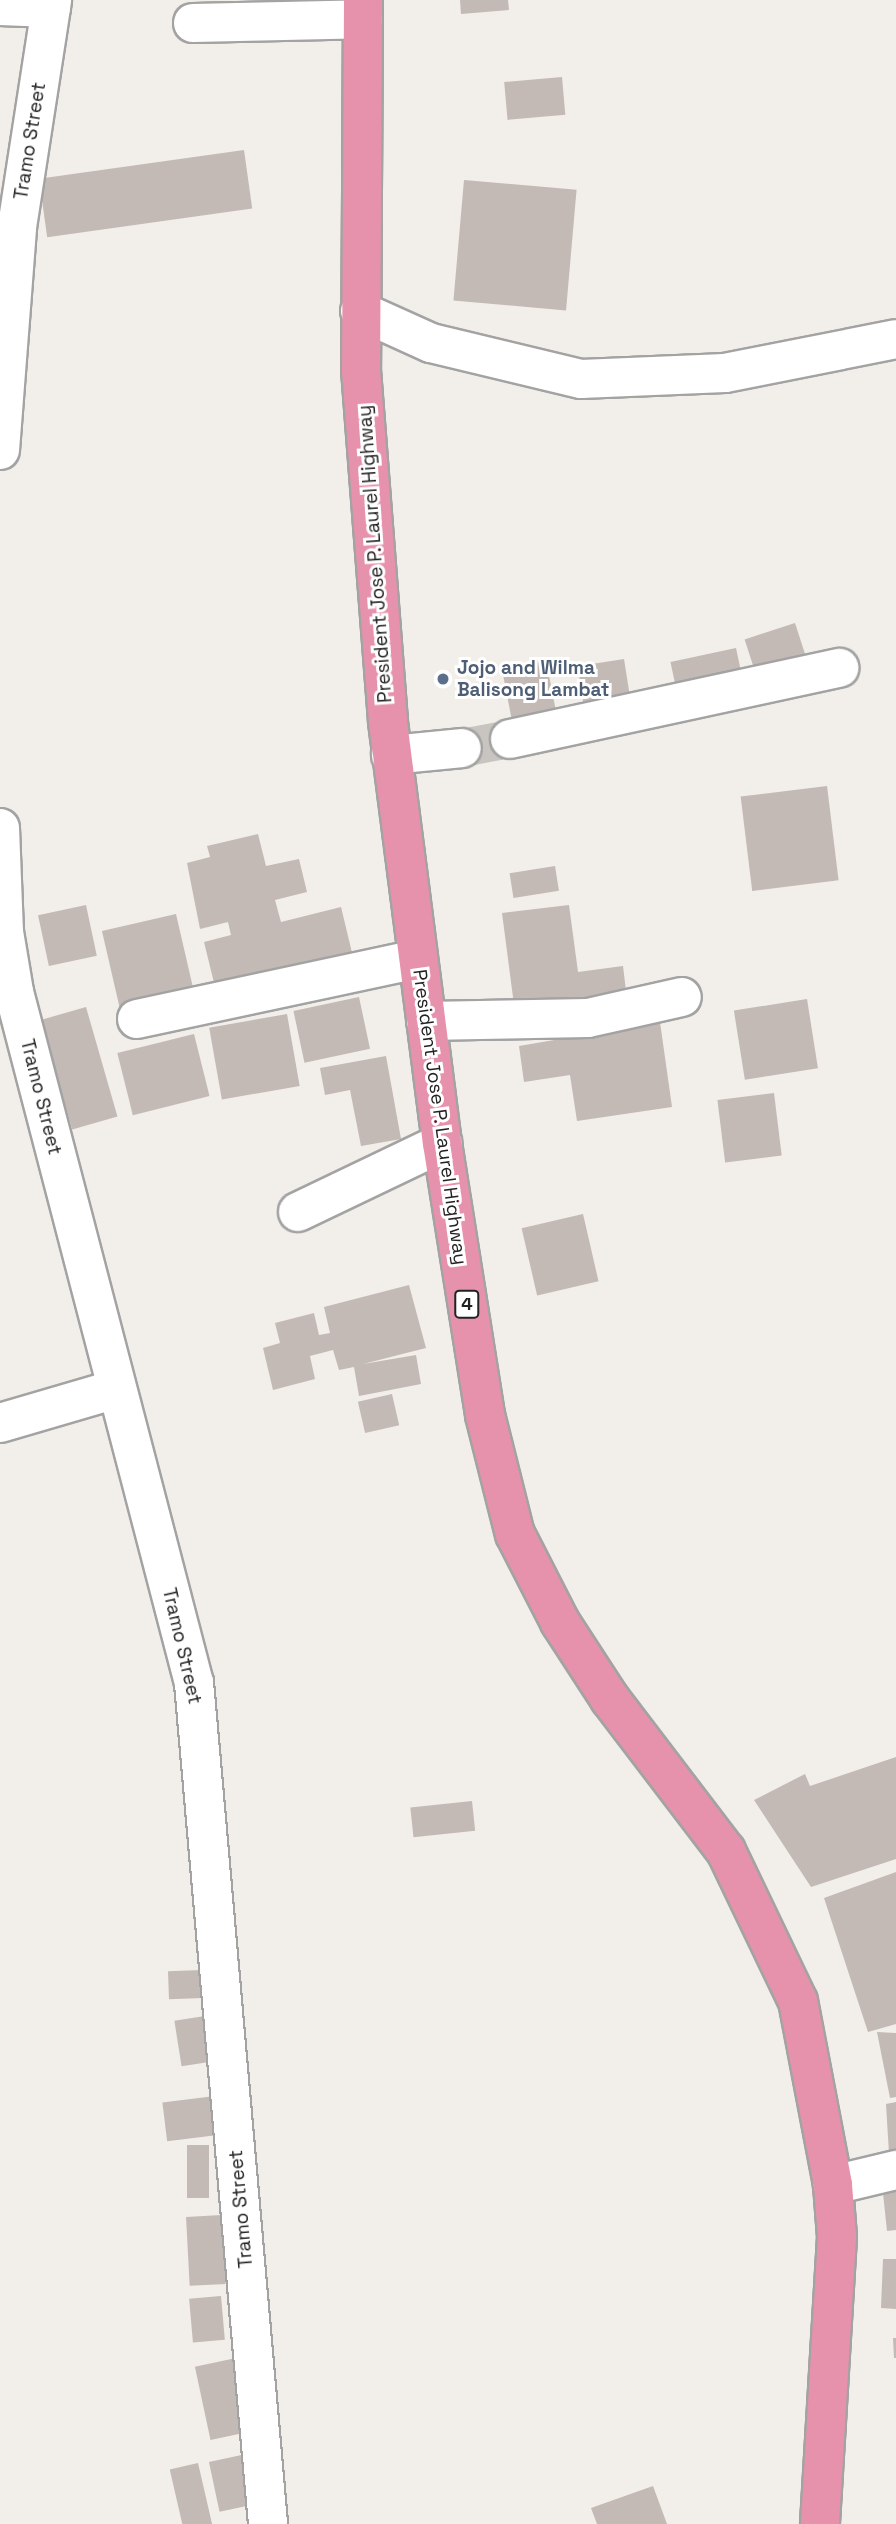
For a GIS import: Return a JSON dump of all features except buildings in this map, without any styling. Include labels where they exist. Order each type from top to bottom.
[{"type":"highway","name":"President Jose P. Laurel Highway","points":[[363,9],[360,311],[391,755],[442,1143],[485,1415],[514,1534],[560,1622],[610,1699],[726,1851],[766,1927],[798,2001],[833,2185],[837,2237],[833,2349],[820,2524]]},
{"type":"street","points":[[0,6],[51,4]]},
{"type":"street","name":"Tramo Street","points":[[0,450],[17,227],[51,4]]},
{"type":"street","points":[[193,23],[363,9]]},
{"type":"street","points":[[360,311],[431,343],[581,379],[725,373],[896,339]]},
{"type":"street","points":[[510,740],[839,668]]},
{"type":"street","points":[[391,755],[463,748]]},
{"type":"street","name":"Tramo Street","points":[[0,828],[4,932],[13,992],[194,1683],[268,2524]]},
{"type":"street","points":[[137,1019],[417,959]]},
{"type":"street","points":[[426,1021],[588,1018],[682,997]]},
{"type":"street","points":[[298,1212],[442,1143]]},
{"type":"street","points":[[0,1423],[116,1389]]},
{"type":"street","points":[[833,2185],[896,2170]]},
{"type":"tunnel","points":[[462,748],[510,739]]},
{"type":"place","name":"Jojo and Wilma Balisong Lambat","points":[[443,679]]}]
